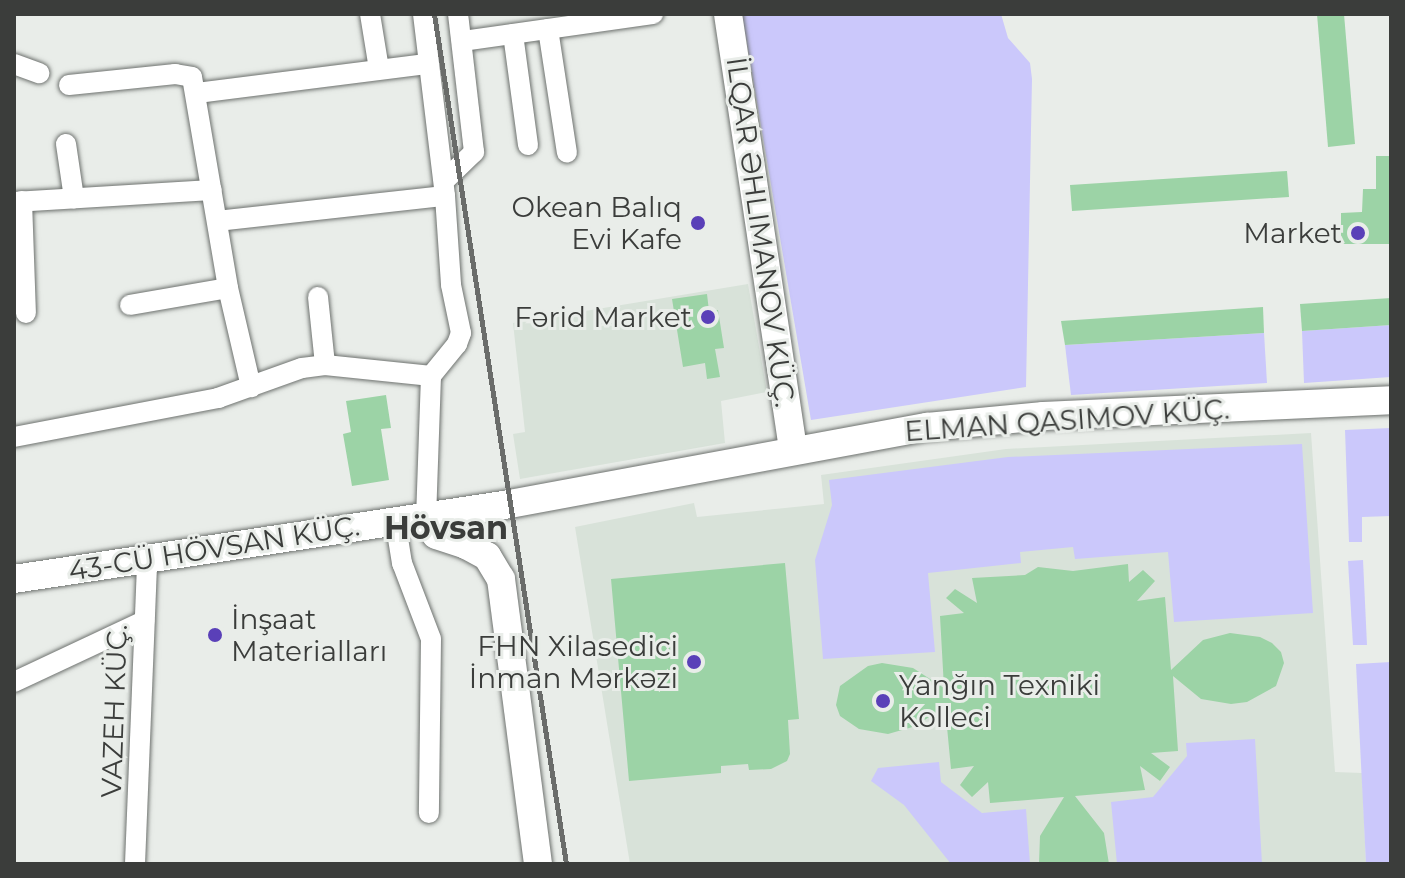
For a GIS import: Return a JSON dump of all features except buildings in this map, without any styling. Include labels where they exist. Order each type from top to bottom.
[{"type":"main road","name":"İLQAR ƏHLIMANOV KÜÇ.","points":[[728,14],[793,450]]},
{"type":"main road","name":"43-CÜ HÖVSAN KÜÇ.","points":[[14,579],[510,504],[927,427],[1043,416],[1391,400]]},
{"type":"main road","points":[[466,511],[460,531],[466,545]]},
{"type":"main road","points":[[426,516],[436,535],[487,556],[501,579],[538,864]]},
{"type":"street","points":[[370,14],[379,69]]},
{"type":"street","points":[[423,14],[444,188],[451,285],[461,333],[457,344],[431,376],[426,516]]},
{"type":"street","points":[[217,221],[444,188],[474,152],[458,14]]},
{"type":"street","points":[[463,41],[653,14]]},
{"type":"street","points":[[548,29],[567,153]]},
{"type":"street","points":[[513,34],[528,145]]},
{"type":"street","points":[[14,64],[39,73]]},
{"type":"street","points":[[197,93],[428,64]]},
{"type":"street","points":[[69,85],[186,74],[192,77],[228,288],[251,387]]},
{"type":"street","points":[[66,144],[74,198]]},
{"type":"street","points":[[26,313],[18,202],[212,190]]},
{"type":"street","points":[[130,305],[228,288]]},
{"type":"street","points":[[318,297],[325,365]]},
{"type":"street","points":[[14,437],[218,398],[302,368],[325,365],[431,376]]},
{"type":"street","points":[[395,520],[402,563],[431,639],[429,813]]},
{"type":"street","name":"VAZEH KÜÇ.","points":[[135,864],[147,560]]},
{"type":"street","points":[[14,682],[144,621]]},
{"type":"shaded area","points":[[742,14],[1001,14],[1008,38],[1030,63],[1032,79],[1026,387],[811,420]]},
{"type":"shaded area","points":[[748,284],[767,392],[721,401],[725,443],[520,479],[513,434],[525,432],[513,323]]},
{"type":"shaded area","points":[[1391,325],[1391,377],[1304,383],[1302,331]]},
{"type":"shaded area","points":[[1264,333],[1267,383],[1071,395],[1065,345]]},
{"type":"shaded area","points":[[1391,428],[1391,516],[1362,517],[1362,542],[1349,542],[1345,430]]},
{"type":"shaded area","points":[[1311,433],[1335,772],[1362,773],[1366,864],[630,864],[575,527],[694,503],[697,517],[824,504],[821,475],[1006,449]]},
{"type":"shaded area","points":[[1302,444],[1313,613],[1174,622],[1168,552],[1075,559],[1073,547],[1020,552],[1021,563],[928,573],[935,652],[823,659],[815,560],[832,505],[829,480],[1008,457]]},
{"type":"shaded area","points":[[1363,560],[1367,645],[1353,645],[1348,561]]},
{"type":"shaded area","points":[[1391,662],[1391,864],[1366,864],[1356,664]]},
{"type":"shaded area","points":[[1255,739],[1262,864],[1117,864],[1111,802],[1153,797],[1187,756],[1186,743]]},
{"type":"shaded area","points":[[939,762],[941,782],[982,813],[1026,809],[1030,864],[951,864],[904,805],[871,781],[878,768]]},
{"type":"railway","points":[[434,14],[566,864]]},
{"type":"place","name":"Okean Balıq Evi Kafe","points":[[698,223]]},
{"type":"place","name":"Market","points":[[1358,233]]},
{"type":"place","name":"Fərid Market","points":[[708,317]]},
{"type":"place","name":"İnşaat Materialları","points":[[215,635]]},
{"type":"place","name":"FHN Xilasedici İnman Mərkəzi","points":[[694,662]]},
{"type":"place","name":"Yanğın Texniki Kolleci","points":[[883,701]]},
{"type":"district","name":"Hövsan","points":[[446,528]]}]
